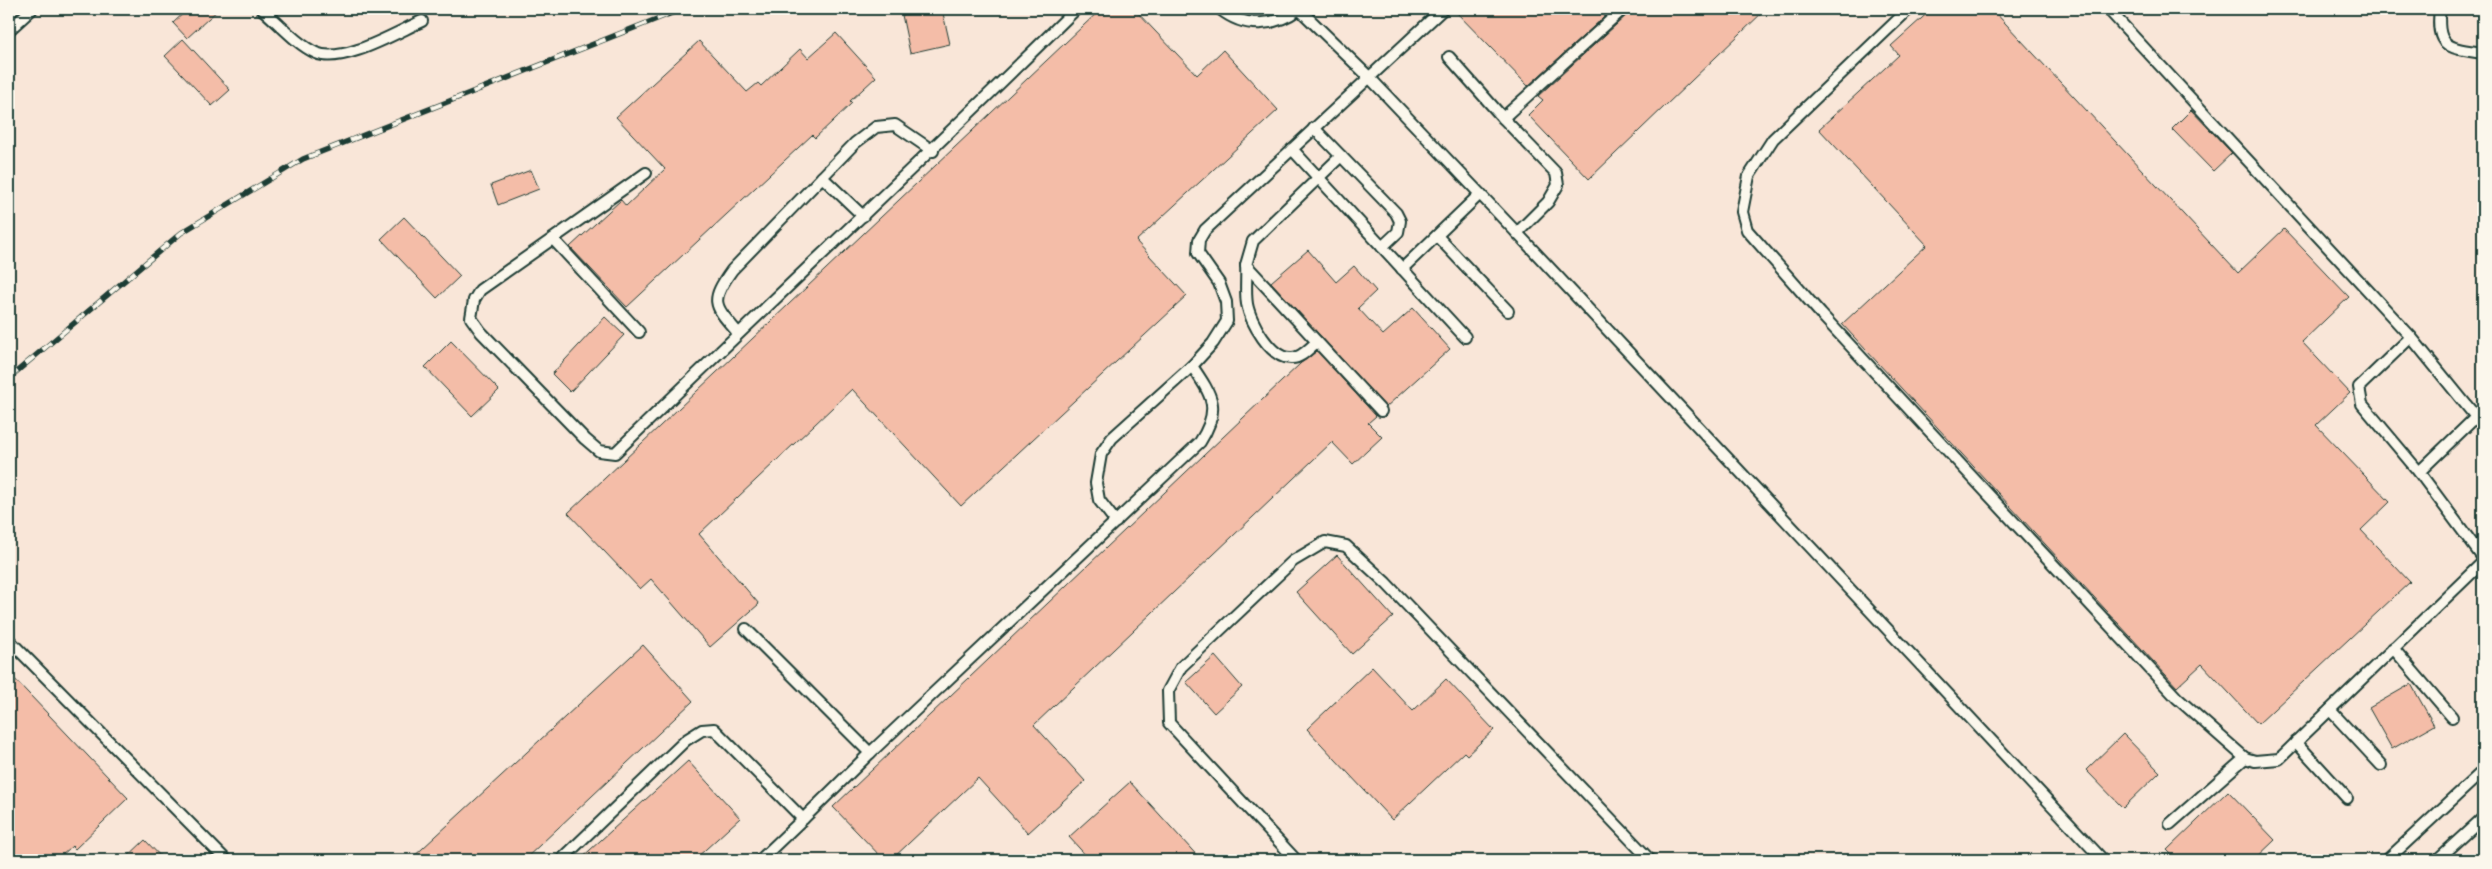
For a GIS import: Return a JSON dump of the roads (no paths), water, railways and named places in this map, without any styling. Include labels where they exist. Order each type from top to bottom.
[{"type":"lane","points":[[9,30],[32,9]]},
{"type":"lane","points":[[262,9],[301,43],[318,54],[344,56],[422,22]]},
{"type":"lane","points":[[646,174],[480,290],[474,300],[471,318],[481,332],[599,451],[615,454],[738,333],[933,151],[1076,9]]},
{"type":"lane","points":[[1220,9],[1230,16],[1247,23],[1265,24],[1283,19],[1299,9],[1369,77],[1517,233],[2103,860]]},
{"type":"lane","points":[[1116,522],[1099,500],[1096,483],[1101,454],[1112,438],[1192,366],[1214,343],[1227,321],[1226,302],[1219,283],[1198,253],[1199,240],[1205,230],[1443,9]]},
{"type":"lane","points":[[1502,118],[1623,9]]},
{"type":"lane","points":[[1910,9],[1773,139],[1749,176],[1742,212],[1747,230],[1821,314],[2176,698],[2246,758],[2255,761],[2279,759],[2483,562]]},
{"type":"lane","points":[[2108,9],[2411,337],[2483,425]]},
{"type":"lane","points":[[2440,9],[2438,21],[2441,39],[2450,48],[2483,53]]},
{"type":"lane","points":[[1448,57],[1502,118],[1556,173],[1558,185],[1548,202],[1517,233]]},
{"type":"lane","points":[[738,333],[718,310],[718,290],[732,270],[855,143],[876,127],[895,125],[933,151]]},
{"type":"lane","points":[[1314,128],[1396,213],[1400,221],[1398,232],[1382,247]]},
{"type":"lane","points":[[1292,149],[1465,338]]},
{"type":"lane","points":[[1317,342],[1300,356],[1290,359],[1282,355],[1263,339],[1252,321],[1247,304],[1246,265],[1253,241],[1341,156]]},
{"type":"lane","points":[[822,177],[863,216]]},
{"type":"lane","points":[[1402,269],[1480,194]]},
{"type":"lane","points":[[1437,236],[1508,311]]},
{"type":"lane","points":[[553,239],[639,332]]},
{"type":"lane","points":[[1246,265],[1381,411]]},
{"type":"lane","points":[[2411,337],[2359,387],[2362,404],[2419,472],[2483,558]]},
{"type":"lane","points":[[760,860],[870,753],[1200,442],[1211,425],[1214,413],[1207,389],[1192,366]]},
{"type":"lane","points":[[2419,472],[2476,417]]},
{"type":"lane","points":[[1296,860],[1169,722],[1168,690],[1181,667],[1293,562],[1325,542],[1346,546],[1386,583],[1650,860]]},
{"type":"lane","points":[[746,630],[870,753]]},
{"type":"lane","points":[[9,640],[226,860]]},
{"type":"lane","points":[[2393,648],[2452,717]]},
{"type":"lane","points":[[2330,710],[2381,765]]},
{"type":"lane","points":[[561,860],[686,740],[702,730],[714,729],[803,819]]},
{"type":"lane","points":[[2296,742],[2347,798]]},
{"type":"lane","points":[[2170,824],[2246,758]]},
{"type":"lane","points":[[2387,860],[2483,771]]},
{"type":"lane","points":[[2437,860],[2483,818]]},
{"type":"railway","points":[[9,378],[181,233],[303,159],[682,9]]}]
